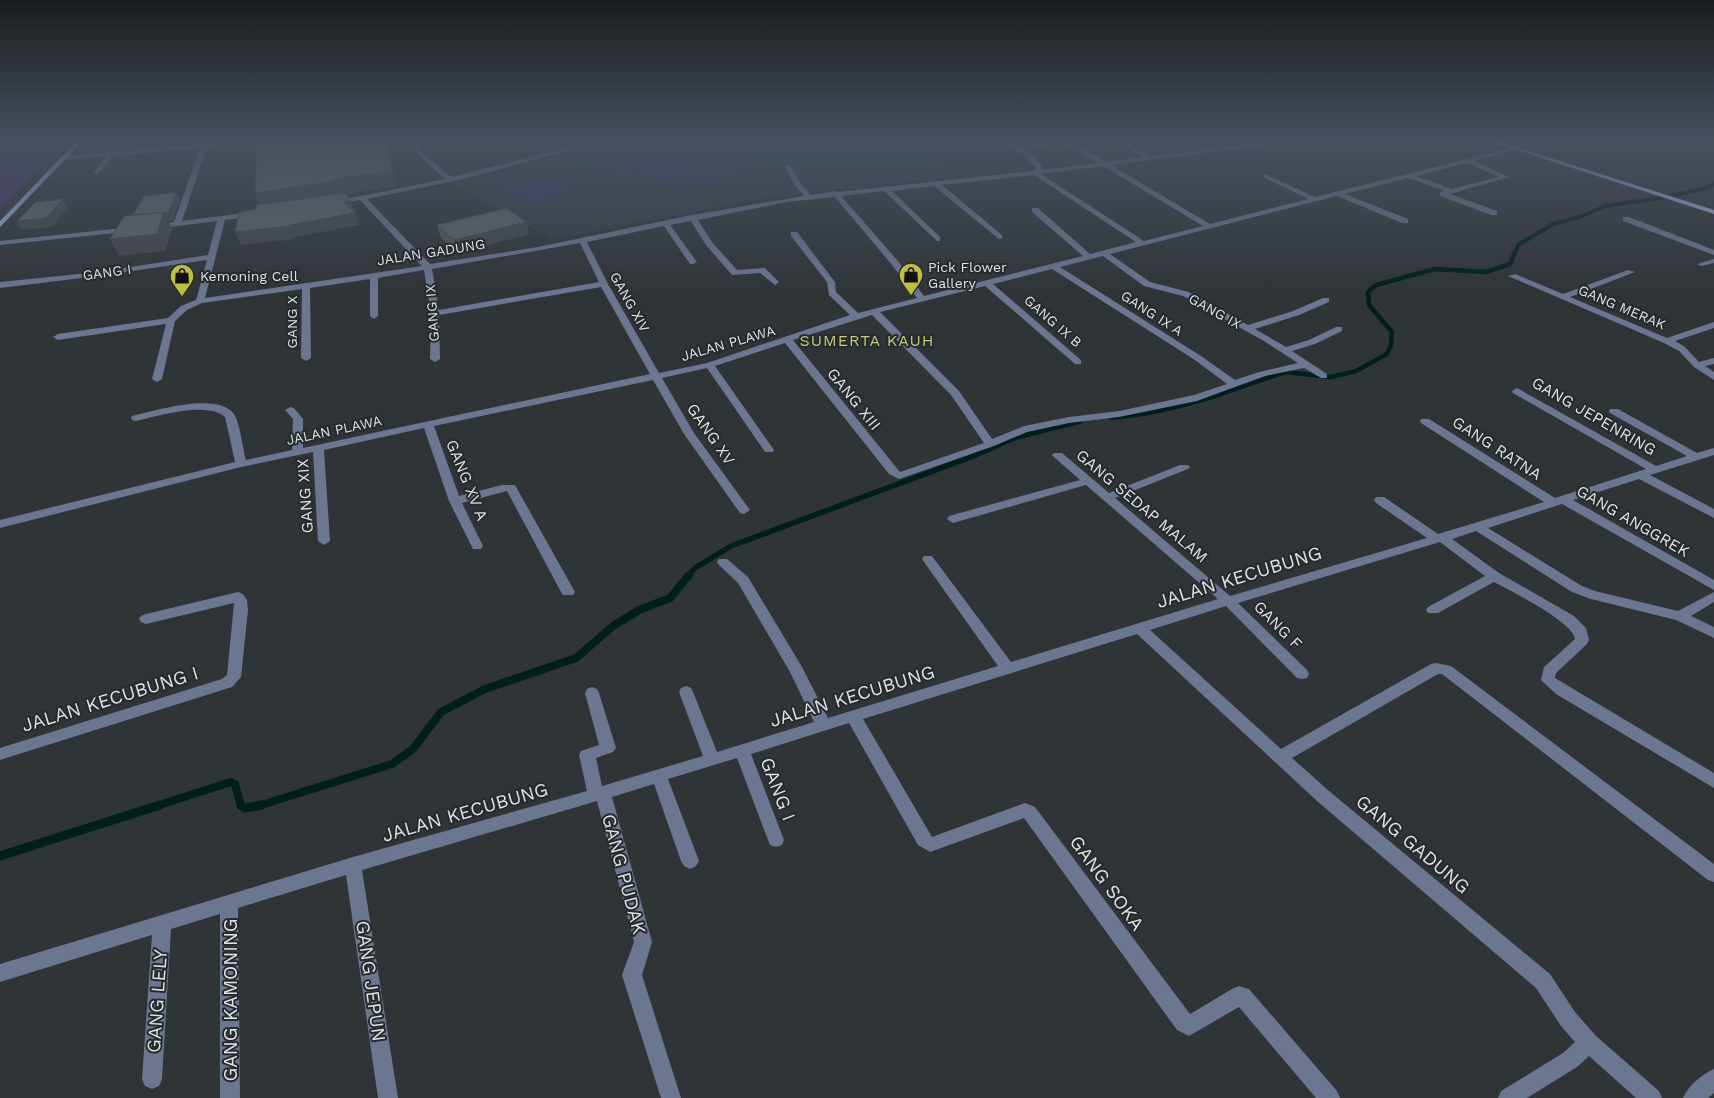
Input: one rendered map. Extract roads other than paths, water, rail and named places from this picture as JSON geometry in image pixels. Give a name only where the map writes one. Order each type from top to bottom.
[{"type":"main road","points":[[0,225],[3,219],[30,192]]},
{"type":"main road","points":[[1648,192],[1714,212]]},
{"type":"street","points":[[177,224],[188,192]]},
{"type":"street","points":[[323,204],[389,192]]},
{"type":"street","points":[[805,192],[809,197]]},
{"type":"street","name":"JALAN GADUNG","points":[[200,301],[428,267],[582,240],[764,203],[850,192]]},
{"type":"street","points":[[889,192],[937,239]]},
{"type":"street","points":[[946,192],[999,237]]},
{"type":"street","points":[[1065,192],[1144,244]]},
{"type":"street","points":[[1152,192],[1210,226]]},
{"type":"street","points":[[1299,192],[1315,200]]},
{"type":"street","name":"JALAN PLAWA","points":[[0,524],[241,464],[709,365],[874,311],[1346,192]]},
{"type":"street","points":[[1452,192],[1443,194],[1494,213]]},
{"type":"street","points":[[835,194],[895,264],[922,299]]},
{"type":"street","points":[[1339,194],[1405,221]]},
{"type":"street","points":[[362,198],[428,267]]},
{"type":"street","points":[[1035,210],[1089,257]]},
{"type":"street","points":[[0,244],[257,213]]},
{"type":"street","points":[[692,217],[709,243],[735,273],[762,270],[775,282]]},
{"type":"street","points":[[157,379],[172,320],[184,308],[200,301],[222,218]]},
{"type":"street","points":[[1626,219],[1714,253]]},
{"type":"street","points":[[665,223],[693,262]]},
{"type":"street","points":[[794,234],[831,282],[832,293],[856,316]]},
{"type":"street","name":"GANG XIV","points":[[582,240],[655,376]]},
{"type":"street","name":"GANG IX","points":[[1104,254],[1147,284],[1158,289],[1182,293],[1286,350],[1324,376]]},
{"type":"street","name":"GANG I","points":[[0,285],[98,274],[213,257]]},
{"type":"street","points":[[1701,264],[1714,261]]},
{"type":"street","name":"GANG IX A","points":[[1053,266],[1198,358],[1234,384]]},
{"type":"street","name":"GANG IX","points":[[428,267],[435,313],[435,359]]},
{"type":"street","points":[[1563,297],[1631,272]]},
{"type":"street","points":[[374,276],[374,316]]},
{"type":"street","name":"GANG MERAK","points":[[1512,276],[1667,341],[1682,349],[1697,365],[1714,377]]},
{"type":"street","name":"GANG IX B","points":[[986,282],[1078,362]]},
{"type":"street","points":[[435,313],[604,284]]},
{"type":"street","name":"GANG X","points":[[306,286],[306,358]]},
{"type":"street","points":[[1248,328],[1296,313],[1326,300]]},
{"type":"street","points":[[874,311],[955,393],[990,444],[1024,429],[1069,420],[1119,414],[1197,398],[1262,374],[1307,364]]},
{"type":"street","points":[[58,337],[172,320]]},
{"type":"street","points":[[1667,341],[1714,325]]},
{"type":"street","points":[[1286,350],[1312,342],[1339,329]]},
{"type":"street","name":"GANG XIII","points":[[786,340],[892,472],[899,476],[990,444]]},
{"type":"street","points":[[1697,365],[1714,361]]},
{"type":"street","points":[[709,365],[769,450]]},
{"type":"street","name":"GANG XV","points":[[655,376],[688,434],[744,510]]},
{"type":"street","name":"GANG JEPENRING","points":[[1517,391],[1714,514]]},
{"type":"street","points":[[136,418],[177,409],[220,408],[227,411],[230,416],[241,464]]},
{"type":"street","points":[[290,410],[298,419],[297,452]]},
{"type":"street","points":[[1614,411],[1695,456]]},
{"type":"street","name":"GANG RATNA","points":[[1425,421],[1557,500]]},
{"type":"street","name":"GANG XV A","points":[[428,425],[455,501],[477,546]]},
{"type":"street","name":"GANG XIX","points":[[318,448],[324,541]]},
{"type":"street","name":"JALAN KECUBUNG","points":[[0,973],[354,865],[742,751],[1228,600],[1478,527],[1714,451]]},
{"type":"street","name":"GANG SEDAP MALAM","points":[[1058,456],[1228,600]]},
{"type":"street","points":[[1108,497],[1184,467]]},
{"type":"street","points":[[953,519],[1088,481]]},
{"type":"street","points":[[455,501],[511,487],[568,592]]},
{"type":"street","points":[[1380,500],[1494,576],[1569,619],[1581,630],[1582,640],[1549,671],[1548,680],[1569,695],[1714,781]]},
{"type":"street","name":"GANG ANGGREK","points":[[1557,500],[1714,586]]},
{"type":"street","points":[[1478,527],[1577,589],[1591,595],[1680,616],[1714,633]]},
{"type":"street","points":[[928,559],[1007,668]]},
{"type":"street","points":[[723,562],[742,580],[798,671],[824,726]]},
{"type":"street","points":[[1433,610],[1494,576]]},
{"type":"street","points":[[1680,616],[1714,596]]},
{"type":"street","name":"JALAN KECUBUNG I","points":[[0,754],[231,681],[234,677],[241,610],[238,597],[146,619]]},
{"type":"street","name":"GANG F","points":[[1228,600],[1302,674]]},
{"type":"street","name":"GANG GADUNG","points":[[1139,628],[1323,796],[1543,981],[1568,1019],[1589,1043],[1652,1098]]},
{"type":"street","points":[[1280,757],[1436,668],[1446,670],[1714,874]]},
{"type":"street","points":[[686,692],[712,760]]},
{"type":"street","points":[[592,693],[608,748],[587,755],[599,794]]},
{"type":"street","name":"GANG SOKA","points":[[853,716],[924,840],[930,845],[1025,810],[1029,812],[1184,1023],[1189,1026],[1239,995],[1242,996],[1330,1098]]},
{"type":"street","name":"GANG I","points":[[742,751],[776,840]]},
{"type":"street","points":[[659,776],[690,861]]},
{"type":"street","name":"GANG PUDAK","points":[[599,794],[643,942],[632,975],[671,1098]]},
{"type":"street","name":"GANG JEPUN","points":[[354,865],[388,1098]]},
{"type":"street","name":"GANG KAMONING","points":[[229,903],[230,1098]]},
{"type":"street","name":"GANG LELY","points":[[152,1079],[162,924]]},
{"type":"street","points":[[1508,1098],[1570,1060],[1589,1043]]},
{"type":"street","points":[[1693,1098],[1714,1079]]},
{"type":"waterway","points":[[1515,253],[1518,245],[1553,224],[1580,217],[1605,206],[1687,192]]},
{"type":"waterway","points":[[1220,394],[1285,372],[1331,377],[1356,371],[1387,354],[1391,345],[1392,332],[1369,305],[1368,292],[1376,285],[1435,269],[1486,272],[1510,264],[1515,252]]},
{"type":"waterway","points":[[1112,417],[1167,409],[1220,394]]},
{"type":"waterway","points":[[688,576],[695,568],[731,546],[971,457],[1014,438],[1080,421]]},
{"type":"waterway","points":[[260,805],[392,764],[413,749],[441,712],[485,689],[576,658],[613,626],[639,610],[670,598],[689,575]]},
{"type":"waterway","points":[[156,806],[231,782],[235,784],[241,806]]},
{"type":"waterway","points":[[0,856],[160,805]]},
{"type":"waterway","points":[[241,805],[245,808],[260,805]]},
{"type":"place","name":"Pick Flower Gallery","points":[[911,296]]},
{"type":"place","name":"Kemoning Cell","points":[[182,297]]},
{"type":"district","name":"SUMERTA KAUH","points":[[867,340]]}]
